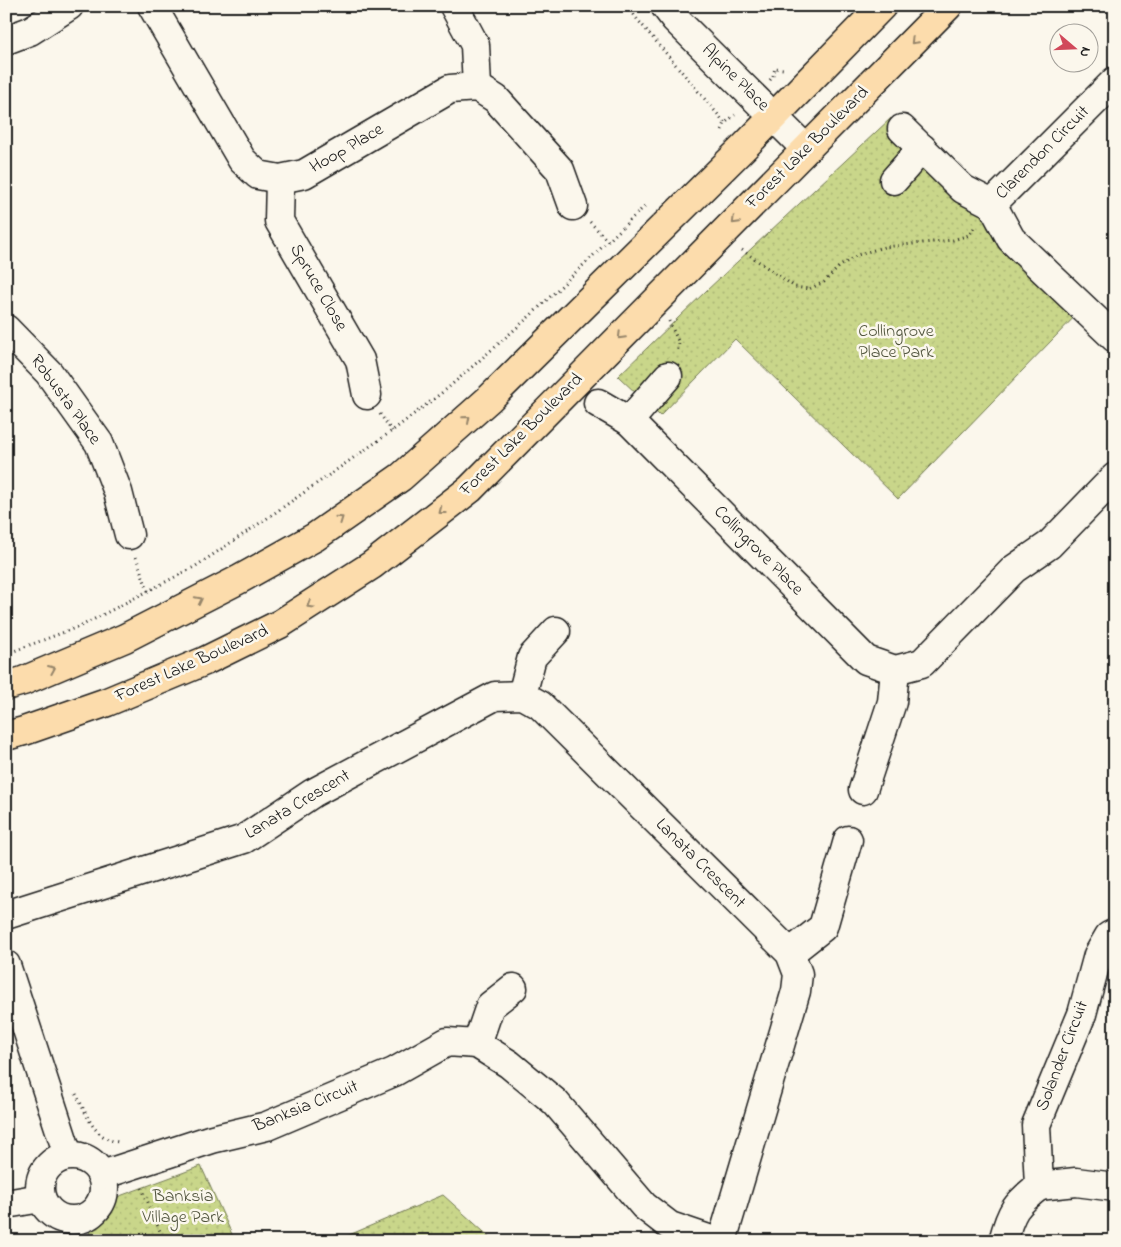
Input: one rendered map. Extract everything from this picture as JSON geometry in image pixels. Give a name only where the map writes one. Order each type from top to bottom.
[{"type":"main road","points":[[6,686],[23,681],[125,638],[240,580],[315,537],[401,477],[489,399],[774,117],[882,6]]},
{"type":"main road","name":"Forest Lake Boulevard","points":[[6,736],[107,702],[205,661],[280,624],[372,565],[470,489],[948,6]]},
{"type":"street","points":[[6,40],[30,31],[69,6]]},
{"type":"street","name":"Hoop Place","points":[[152,6],[242,160],[258,175],[280,179],[304,174],[450,89],[477,87]]},
{"type":"street","points":[[454,6],[475,45],[477,87],[496,99],[560,170],[573,206]]},
{"type":"street","name":"Alpine Place","points":[[665,6],[806,149]]},
{"type":"street","name":"Clarendon Circuit","points":[[992,204],[1115,81]]},
{"type":"street","name":"Clarendon Circuit","points":[[902,129],[963,189],[992,204],[1011,239],[1115,338]]},
{"type":"street","points":[[894,180],[922,148]]},
{"type":"street","name":"Spruce Close","points":[[280,179],[278,222],[360,360],[368,395]]},
{"type":"street","name":"Robusta Place","points":[[6,328],[49,373],[99,443],[118,492],[129,536]]},
{"type":"street","points":[[629,421],[668,376]]},
{"type":"street","name":"Collingrove Place","points":[[598,403],[629,421],[866,660],[895,670]]},
{"type":"street","points":[[863,790],[892,702],[895,670],[922,663],[1014,569],[1049,545],[1115,478]]},
{"type":"street","points":[[522,695],[532,657],[556,631]]},
{"type":"street","name":"Lanata Crescent","points":[[6,914],[244,839],[313,793],[496,696],[522,695],[540,705],[790,953],[798,974],[796,991],[722,1241]]},
{"type":"street","points":[[790,953],[824,928],[848,840]]},
{"type":"street","name":"Solander Circuit","points":[[1039,1186],[1036,1124],[1082,1014],[1098,954],[1109,936],[1115,933]]},
{"type":"street","points":[[6,965],[68,1155]]},
{"type":"street","points":[[477,1044],[490,1006],[513,988]]},
{"type":"street","name":"Banksia Circuit","points":[[102,1176],[212,1139],[267,1126],[394,1072],[447,1042],[477,1044],[509,1064],[555,1102],[644,1206],[670,1226],[714,1241]]},
{"type":"street","points":[[68,1155],[89,1159],[102,1176],[105,1192],[98,1208],[72,1231],[54,1216],[41,1198],[41,1177],[51,1163],[68,1155]]},
{"type":"street","points":[[1003,1241],[1009,1219],[1021,1200],[1039,1186],[1076,1182],[1115,1187]]},
{"type":"street","points":[[6,1204],[41,1198]]},
{"type":"path","points":[[628,6],[725,124]]},
{"type":"path","points":[[719,134],[725,124],[773,76],[775,68],[783,70],[791,64]]},
{"type":"path","points":[[742,250],[795,287],[810,289],[824,282],[839,266],[857,255],[884,247],[953,240],[969,235],[992,204]]},
{"type":"path","points":[[6,654],[83,625],[196,566],[392,431],[448,388],[530,316],[647,205]]},
{"type":"path","points":[[668,319],[679,342],[676,358],[668,376]]},
{"type":"path","points":[[129,536],[148,591]]},
{"type":"path","points":[[75,1091],[99,1134],[105,1140],[123,1143],[164,1241]]},
{"type":"green space","name":"Collingrove Place Park","points":[[891,118],[1083,308],[898,499],[735,339],[660,416],[618,376]]},
{"type":"green space","name":"Banksia Village Park","points":[[201,1166],[235,1241],[88,1241],[90,1231],[117,1197]]},
{"type":"green space","points":[[443,1195],[494,1241],[335,1241]]}]
